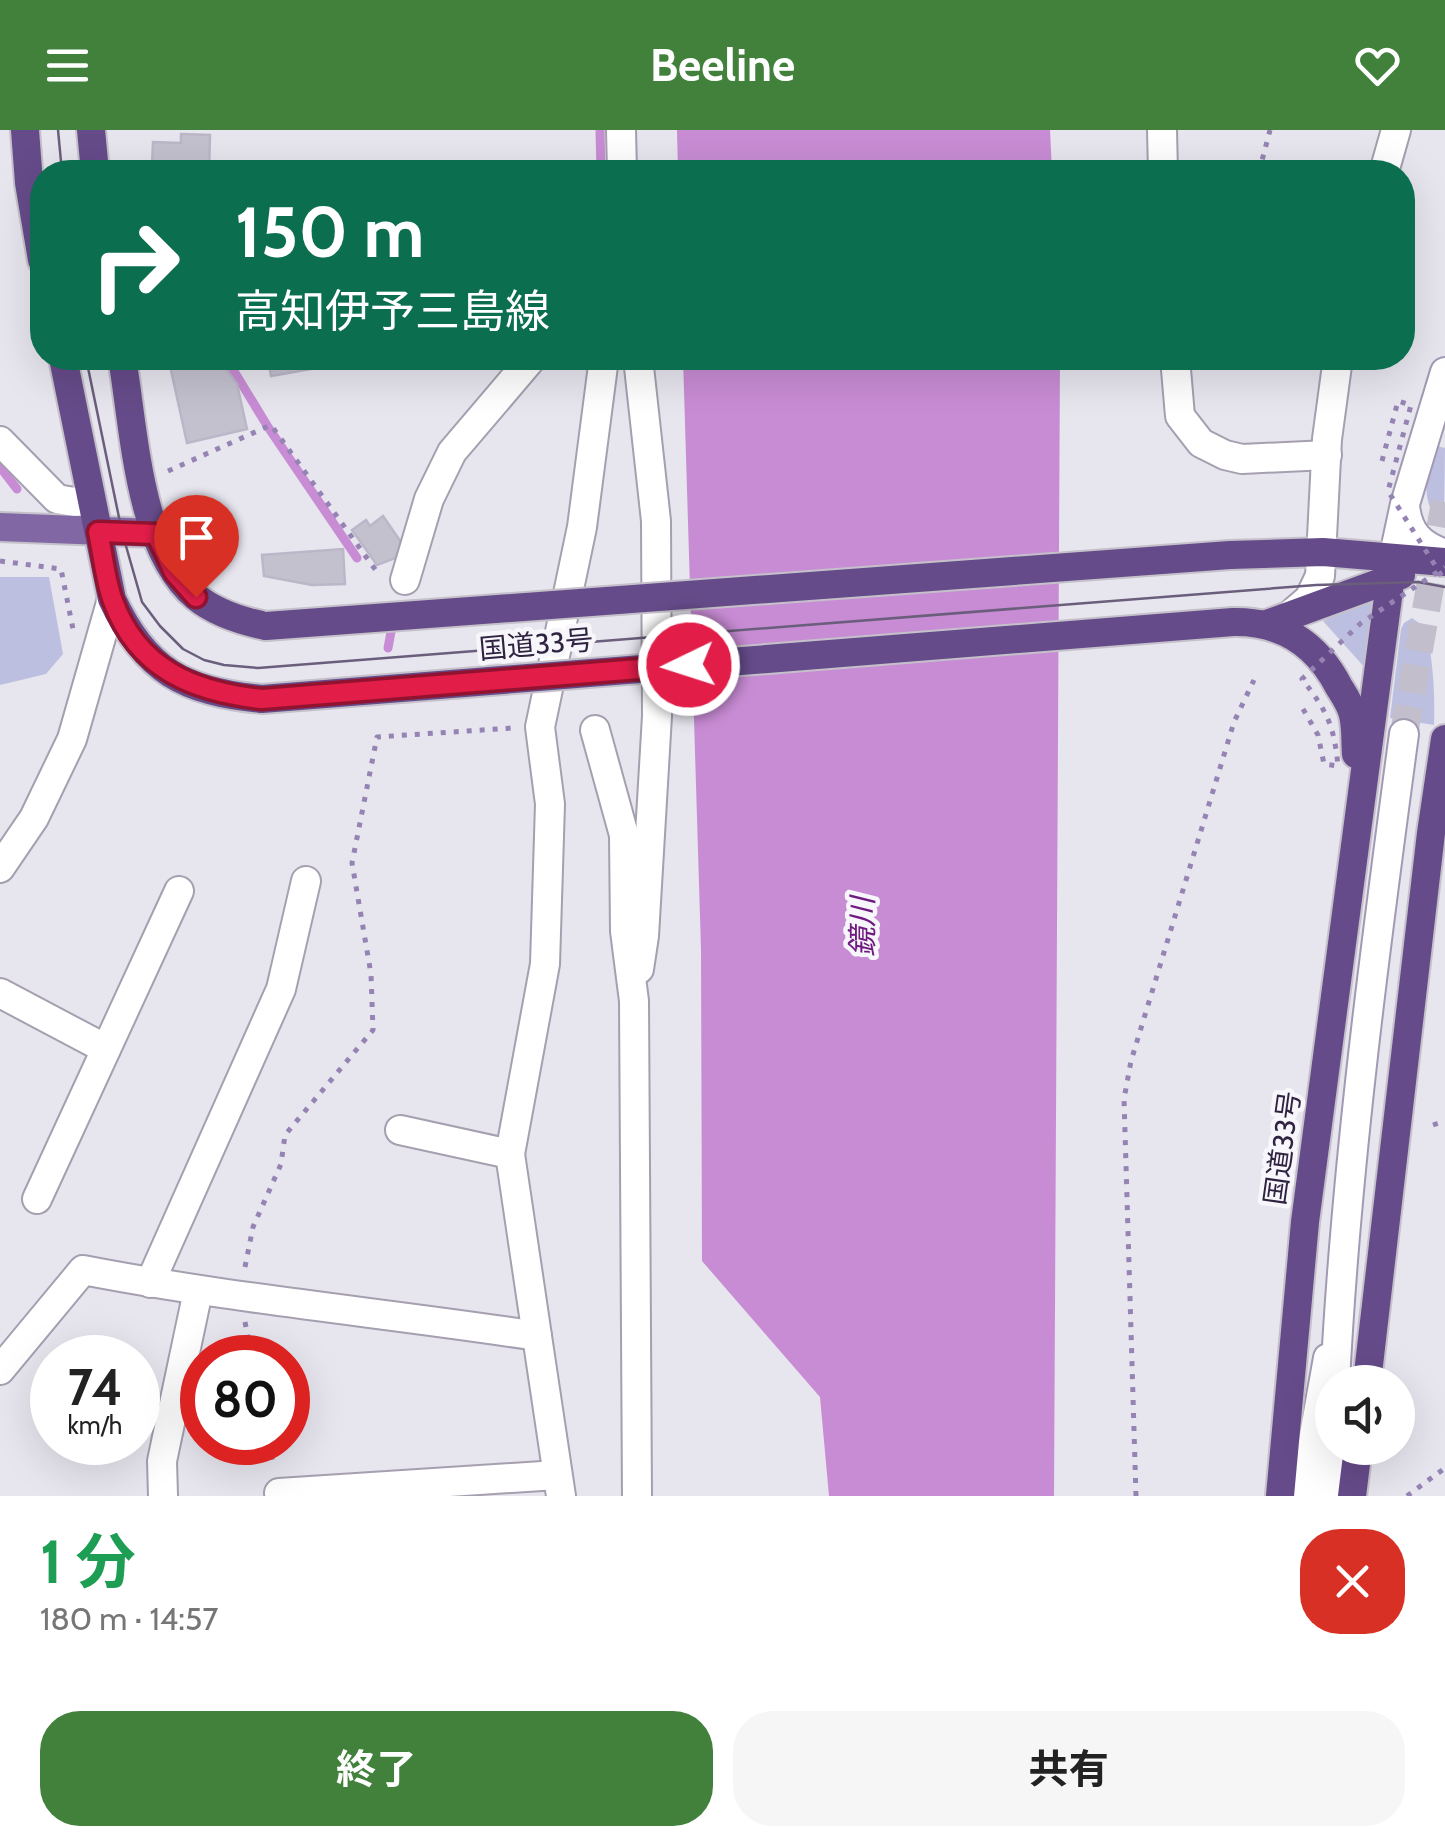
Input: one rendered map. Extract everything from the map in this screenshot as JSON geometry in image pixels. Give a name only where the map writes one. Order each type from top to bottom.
[{"type":"highway","points":[[25,130],[30,184]]},
{"type":"highway","points":[[90,130],[93,160]]},
{"type":"highway","name":"国道33号","points":[[64,370],[112,599],[127,632],[154,662],[205,690],[262,699],[1277,620],[1328,666],[1353,713],[1360,810]]},
{"type":"highway","name":"国道33号","points":[[123,370],[130,432],[156,534],[174,572],[196,597],[235,620],[266,626],[1230,555],[1323,552],[1391,569],[1444,565]]},
{"type":"highway","points":[[1277,620],[1391,569]]},
{"type":"highway","name":"国道33号","points":[[1280,1496],[1305,1222],[1391,569]]},
{"type":"highway","points":[[1369,1365],[1445,738]]},
{"type":"highway","points":[[1352,1496],[1356,1465]]},
{"type":"main road","points":[[0,527],[156,534]]},
{"type":"street","points":[[621,130],[622,160]]},
{"type":"street","points":[[1162,130],[1163,160]]},
{"type":"street","points":[[1387,160],[1396,130]]},
{"type":"street","points":[[404,580],[429,499],[452,452],[522,370]]},
{"type":"street","points":[[279,1493],[559,1486],[510,1154],[545,964],[550,804],[540,727],[582,527],[602,370]]},
{"type":"street","points":[[634,1000],[644,936],[657,716],[656,521],[639,370]]},
{"type":"street","points":[[1177,370],[1180,416],[1200,443],[1242,459],[1326,455]]},
{"type":"street","points":[[1277,620],[1309,599],[1320,576],[1326,455],[1337,370]]},
{"type":"street","points":[[1391,569],[1404,504],[1445,372]]},
{"type":"street","points":[[0,441],[57,498],[90,500]]},
{"type":"street","points":[[1404,504],[1413,535],[1444,565]]},
{"type":"street","points":[[0,868],[34,818],[72,739],[112,599]]},
{"type":"street","points":[[596,730],[624,834],[625,931],[634,1000],[637,1496]]},
{"type":"street","points":[[1336,1365],[1340,1292],[1381,903],[1404,734]]},
{"type":"street","points":[[150,1283],[281,989],[306,881]]},
{"type":"street","points":[[37,1199],[179,891]]},
{"type":"street","points":[[0,994],[106,1049]]},
{"type":"street","points":[[400,1130],[510,1154]]},
{"type":"street","points":[[0,1370],[83,1270],[198,1291],[537,1336]]},
{"type":"street","points":[[163,1496],[162,1460],[198,1291]]},
{"type":"street","points":[[1302,1496],[1340,1292]]},
{"type":"street","points":[[1329,1496],[1330,1465]]},
{"type":"path","points":[[1262,160],[1270,130]]},
{"type":"path","points":[[1382,461],[1398,402],[1412,404],[1388,491],[1444,565],[1445,581]]},
{"type":"path","points":[[143,483],[271,425],[381,578],[404,580]]},
{"type":"path","points":[[0,561],[61,569],[77,646],[75,662],[93,668]]},
{"type":"path","points":[[1303,708],[1318,734],[1324,764],[1338,766],[1334,730],[1302,679],[1361,624],[1444,565]]},
{"type":"path","points":[[1136,1496],[1124,1100],[1131,1061],[1234,722],[1254,680]]},
{"type":"path","points":[[248,1335],[240,1295],[253,1227],[281,1164],[285,1135],[373,1030],[371,974],[352,863],[377,736],[540,727]]},
{"type":"path","points":[[1433,1125],[1445,1121]]},
{"type":"path","points":[[1407,1496],[1445,1468]]},
{"type":"shaded area","points":[[1433,445],[1445,448],[1444,519],[1435,514],[1427,497]]},
{"type":"shaded area","points":[[0,577],[49,577],[63,654],[46,674],[0,685]]},
{"type":"shaded area","points":[[1376,598],[1366,669],[1323,621],[1362,599]]},
{"type":"shaded area","points":[[1412,618],[1426,628],[1433,676],[1434,725],[1390,718],[1401,629]]},
{"type":"water","points":[[677,130],[1050,130],[1051,160],[678,160]]},
{"type":"water","name":"鏡川","points":[[683,370],[1060,370],[1054,1496],[829,1496],[820,1397],[702,1261],[701,949]]},
{"type":"building","points":[[181,134],[210,135],[209,160],[152,160],[153,142],[181,143]]},
{"type":"building","points":[[171,370],[227,370],[237,384],[247,429],[187,443]]},
{"type":"building","points":[[270,370],[305,370],[271,376]]},
{"type":"building","points":[[383,516],[403,545],[398,557],[377,565],[352,530],[366,520],[370,526]]},
{"type":"building","points":[[343,549],[345,584],[312,585],[264,576],[262,555]]},
{"type":"waterway","points":[[600,130],[601,160]]},
{"type":"waterway","points":[[233,370],[357,558]]},
{"type":"waterway","points":[[0,467],[17,489]]},
{"type":"waterway","points":[[388,648],[393,621]]},
{"type":"tunnel","points":[[1404,734],[1445,502]]},
{"type":"tram line","points":[[58,130],[61,160]]},
{"type":"tram line","points":[[88,370],[122,532],[142,602],[183,649],[224,665],[258,668],[1316,585],[1418,582],[1445,587]]},
{"type":"route","points":[[196,597],[174,572],[156,534],[98,532],[112,599],[127,632],[154,662],[189,684],[221,695],[262,699],[689,665]]}]
